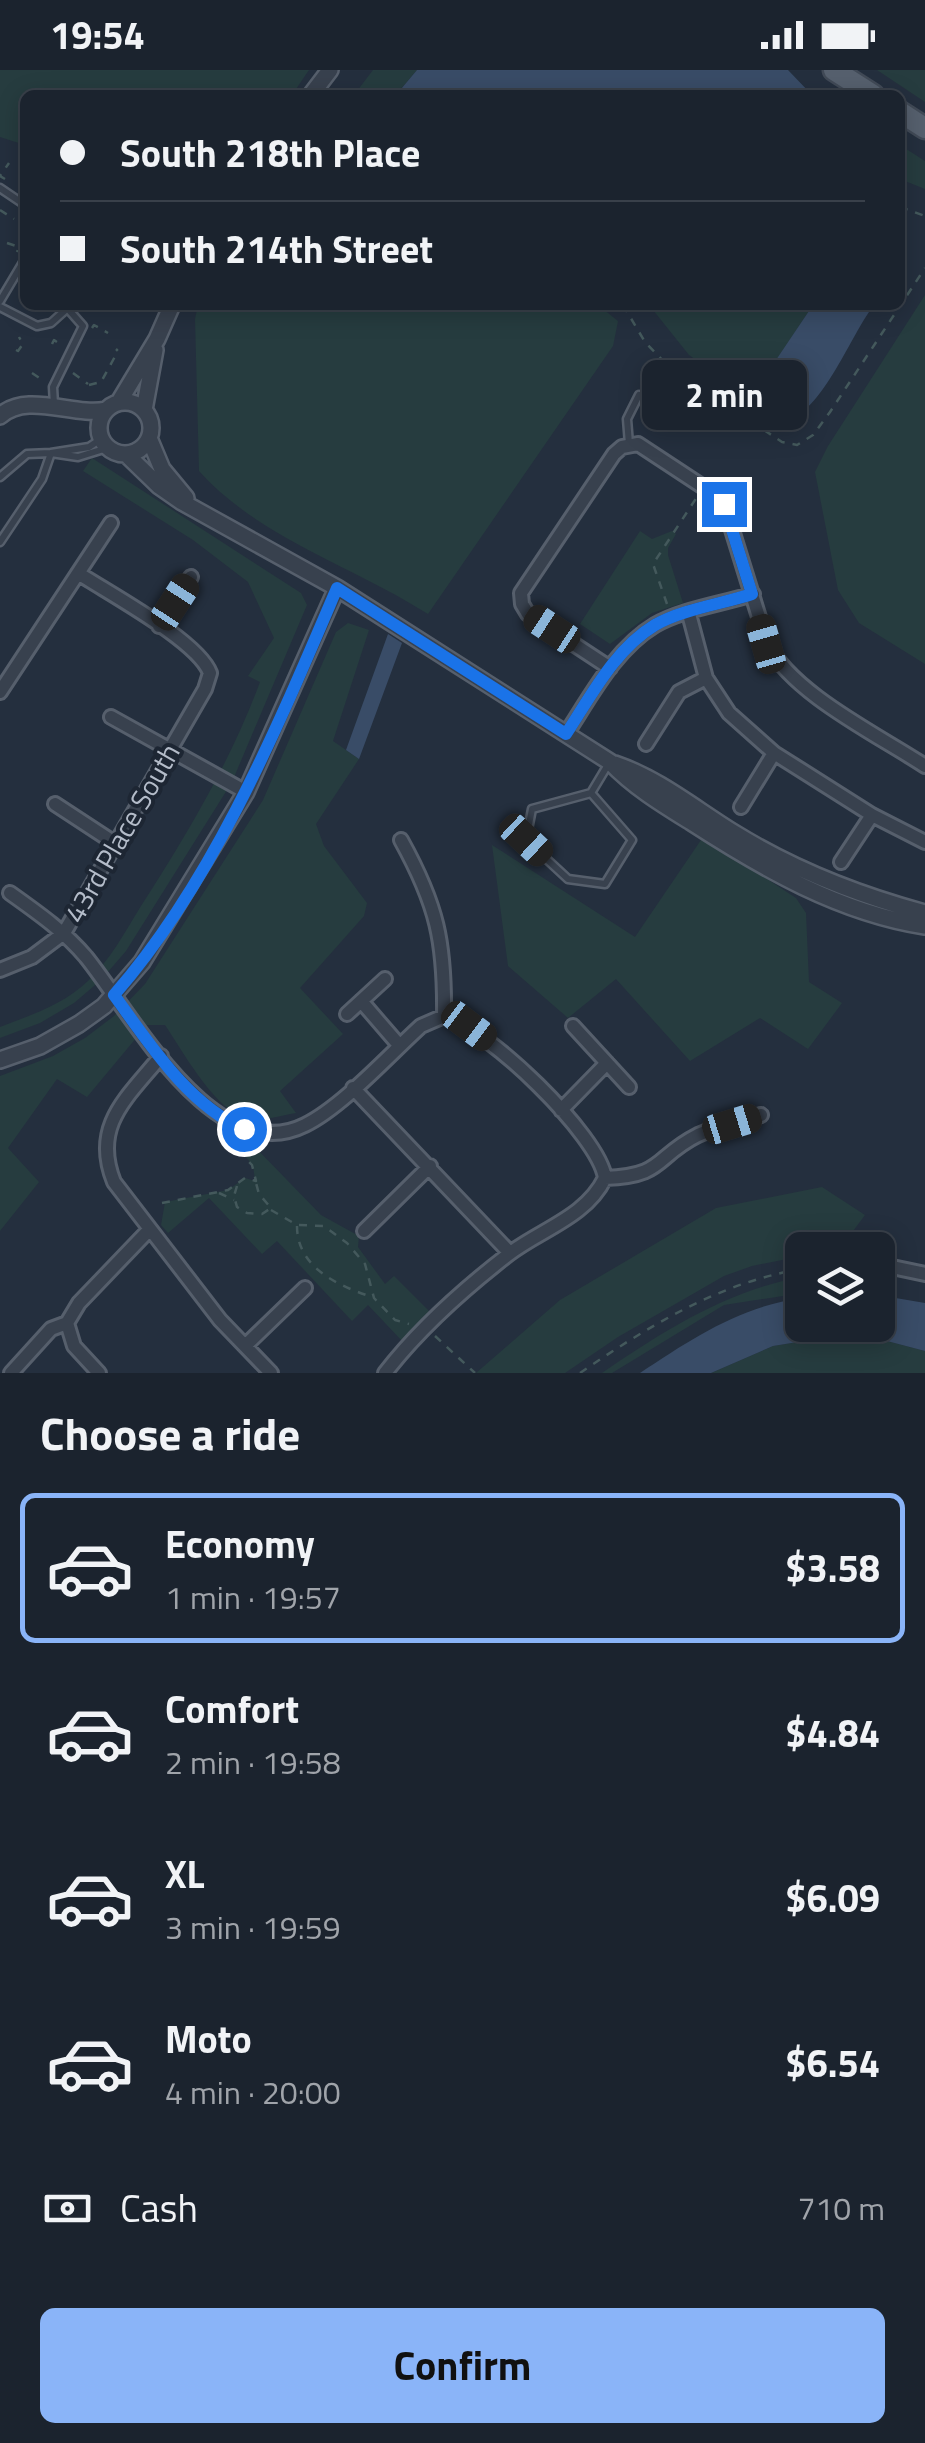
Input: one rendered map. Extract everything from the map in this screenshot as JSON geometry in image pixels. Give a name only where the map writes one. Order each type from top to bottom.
[{"type":"main road","points":[[834,70],[865,90]]},
{"type":"street","points":[[315,90],[330,70]]},
{"type":"street","points":[[102,440],[100,420],[157,338],[170,310]]},
{"type":"street","points":[[144,410],[157,338]]},
{"type":"street","points":[[200,510],[162,470],[150,438],[150,420],[133,403],[89,412],[54,406],[7,409],[1,415],[9,418],[54,414],[85,424],[102,440],[128,454],[169,494],[337,588],[610,762],[641,773],[842,904],[925,926]]},
{"type":"street","points":[[128,454],[141,449],[150,438]]},
{"type":"street","points":[[610,668],[528,614],[522,604],[523,586],[614,454],[629,444],[638,444],[724,504],[766,644],[776,662],[788,675],[925,766]]},
{"type":"street","points":[[0,692],[111,522]]},
{"type":"street","points":[[78,573],[160,626],[191,577]]},
{"type":"street","points":[[0,1060],[60,1036],[104,1006],[142,962],[246,792],[337,588]]},
{"type":"street","points":[[566,734],[610,668],[642,634],[672,619],[752,594]]},
{"type":"street","points":[[689,614],[706,678],[729,712],[774,752],[872,815],[925,842]]},
{"type":"street","name":"43rd Place South","points":[[0,970],[32,957],[64,933],[204,688],[210,673],[208,667],[194,650],[160,626]]},
{"type":"street","points":[[646,744],[680,692],[706,678]]},
{"type":"street","points":[[111,717],[246,792]]},
{"type":"street","points":[[741,807],[774,752]]},
{"type":"street","points":[[55,804],[116,844]]},
{"type":"street","points":[[841,862],[872,815]]},
{"type":"street","points":[[402,840],[436,912],[444,964],[444,1016]]},
{"type":"street","points":[[800,877],[925,914]]},
{"type":"street","points":[[10,894],[64,933],[161,1056],[211,1110],[233,1124],[262,1134],[306,1125],[421,1026],[444,1016],[461,1022],[489,1041],[593,1147],[605,1178],[584,1208],[510,1253],[425,1330],[385,1373]]},
{"type":"street","points":[[346,1014],[385,979]]},
{"type":"street","points":[[361,1001],[399,1045]]},
{"type":"street","points":[[573,1026],[629,1087]]},
{"type":"street","points":[[161,1056],[113,1117],[106,1163],[114,1182],[220,1320],[271,1373]]},
{"type":"street","points":[[560,1110],[607,1062]]},
{"type":"street","points":[[353,1088],[510,1253]]},
{"type":"street","points":[[605,1178],[650,1172],[695,1137],[761,1115]]},
{"type":"street","points":[[364,1231],[430,1166]]},
{"type":"street","points":[[11,1373],[51,1330],[67,1323],[79,1303],[150,1229]]},
{"type":"street","points":[[895,1268],[925,1274]]},
{"type":"street","points":[[245,1346],[305,1288]]},
{"type":"street","points":[[67,1323],[74,1346],[99,1373]]},
{"type":"lane","points":[[20,268],[0,304],[36,326],[51,323],[66,310]]},
{"type":"lane","points":[[54,406],[53,387],[83,326],[72,310]]},
{"type":"lane","points":[[629,444],[626,419],[639,395]]},
{"type":"lane","points":[[0,477],[27,454],[89,447],[102,440]]},
{"type":"lane","points":[[0,542],[42,479],[51,453]]},
{"type":"lane","points":[[591,792],[632,840],[605,884],[568,880],[526,840],[532,809],[591,792],[610,762]]},
{"type":"path","points":[[4,179],[0,176],[9,163]]},
{"type":"path","points":[[0,210],[14,219]]},
{"type":"path","points":[[6,242],[19,247],[17,252]]},
{"type":"path","points":[[905,298],[925,268]]},
{"type":"path","points":[[626,310],[645,342],[668,366],[782,442],[796,445],[821,424],[897,310]]},
{"type":"path","points":[[91,330],[94,324],[108,333]]},
{"type":"path","points":[[16,350],[23,344],[19,338]]},
{"type":"path","points":[[52,344],[54,340],[61,344]]},
{"type":"path","points":[[82,377],[80,380],[89,385],[101,382],[118,352],[116,349]]},
{"type":"path","points":[[72,366],[70,371],[86,380],[91,377],[89,385]]},
{"type":"path","points":[[32,373],[46,381]]},
{"type":"path","points":[[672,619],[653,564],[698,496]]},
{"type":"path","points":[[234,1146],[252,1165],[259,1194],[271,1210],[297,1225],[324,1226],[347,1243],[365,1264],[374,1298]]},
{"type":"path","points":[[162,1203],[217,1192],[238,1185],[245,1178],[256,1181]]},
{"type":"path","points":[[238,1185],[234,1200],[237,1207],[246,1213],[271,1210]]},
{"type":"path","points":[[217,1192],[234,1200]]},
{"type":"path","points":[[297,1225],[306,1256],[321,1273],[374,1298],[395,1320],[425,1330],[475,1373]]},
{"type":"path","points":[[580,1373],[656,1324],[715,1293],[759,1276],[785,1271]]},
{"type":"green space","points":[[0,70],[309,70],[295,90],[20,90],[20,143],[0,137]]},
{"type":"green space","points":[[373,70],[417,70],[400,90],[358,90]]},
{"type":"green space","points":[[877,70],[925,70],[925,102]]},
{"type":"green space","points":[[905,148],[925,161],[925,189],[905,181]]},
{"type":"green space","points":[[925,295],[925,664],[859,623],[838,590],[815,472]]},
{"type":"green space","points":[[197,310],[604,310],[618,321],[613,346],[428,614],[278,533],[223,494],[199,471]]},
{"type":"green space","points":[[653,310],[810,310],[754,394],[755,401],[689,355]]},
{"type":"green space","points":[[92,458],[301,593],[307,605],[232,782],[126,951],[74,1003],[40,1023],[0,1038],[0,1027],[68,997],[96,973],[117,945],[221,769],[260,682],[248,676],[274,638],[248,582],[193,540],[83,471]]},
{"type":"green space","points":[[640,531],[652,539],[672,531],[676,534],[668,555],[683,603],[652,613],[610,644],[580,624]]},
{"type":"green space","points":[[348,623],[369,630],[333,741],[359,759],[316,824],[324,846],[367,903],[364,916],[300,988],[343,1034],[280,1091],[296,1113],[254,1119],[241,1116],[219,1101],[165,1025],[147,1025],[87,1097],[57,1079],[8,1148],[39,1182],[0,1231],[0,1076],[53,1056],[85,1038],[114,1016],[145,984],[263,800],[336,632]]},
{"type":"green space","points":[[703,837],[796,898],[806,913],[809,982],[842,1003],[808,1049],[760,1018],[690,1061],[616,979],[568,1018],[508,966],[492,845],[635,937]]},
{"type":"green space","points":[[252,1144],[321,1215],[359,1236],[358,1247],[385,1284],[394,1276],[431,1313],[403,1342],[368,1305],[352,1321],[277,1241],[262,1254],[209,1198],[168,1233],[161,1225],[165,1202],[228,1190],[245,1178],[255,1181],[253,1165],[238,1149]]},
{"type":"green space","points":[[822,1187],[865,1215],[852,1232],[785,1232],[785,1259],[724,1276],[618,1337],[565,1373],[476,1373],[560,1300],[716,1208]]},
{"type":"green space","points":[[785,1281],[785,1296],[724,1305],[612,1373],[602,1373],[722,1302]]},
{"type":"green space","points":[[798,1342],[891,1342],[925,1351],[925,1373],[711,1373],[773,1346]]},
{"type":"water","points":[[417,70],[788,70],[807,90],[400,90]]},
{"type":"water","points":[[810,310],[871,310],[825,386],[801,413],[788,420],[755,401],[753,394]]},
{"type":"water","points":[[388,634],[402,643],[359,759],[346,750]]},
{"type":"water","points":[[895,1298],[925,1303],[925,1351],[891,1342],[895,1342]]},
{"type":"water","points":[[785,1301],[785,1342],[798,1342],[773,1346],[711,1373],[640,1373],[717,1326]]},
{"type":"route","points":[[244,1129],[211,1110],[178,1078],[114,995],[142,962],[246,792],[337,588],[566,734],[610,668],[642,634],[659,623],[752,594],[724,504]]}]
